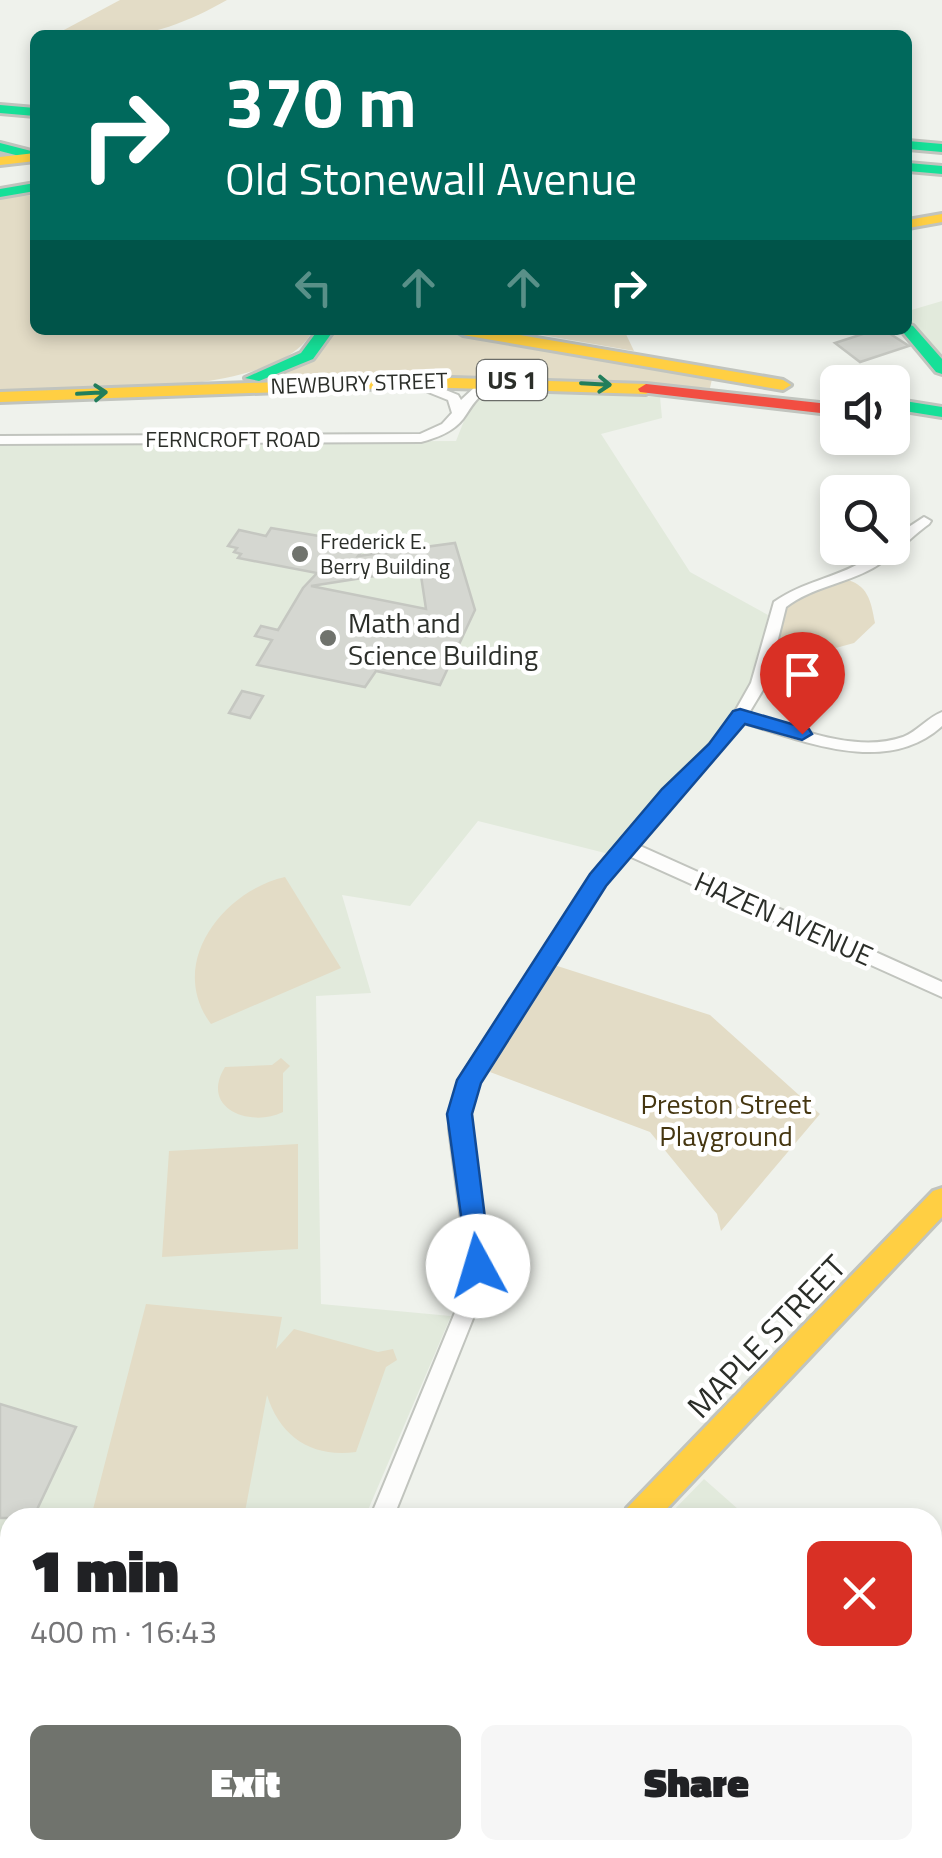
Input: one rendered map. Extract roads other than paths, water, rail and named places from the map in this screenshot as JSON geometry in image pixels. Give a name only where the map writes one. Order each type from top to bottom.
[{"type":"main road","points":[[0,108],[30,111]]},
{"type":"main road","points":[[912,145],[942,148]]},
{"type":"main road","points":[[0,147],[30,155]]},
{"type":"main road","points":[[0,161],[30,157]]},
{"type":"main road","points":[[912,167],[942,170]]},
{"type":"main road","points":[[0,184],[30,180]]},
{"type":"main road","points":[[0,193],[30,188]]},
{"type":"main road","points":[[912,223],[942,218]]},
{"type":"main road","points":[[912,334],[942,368]]},
{"type":"main road","points":[[184,389],[236,383],[282,369],[314,350],[323,335]]},
{"type":"main road","name":"NEWBURY STREET","points":[[491,335],[820,391]]},
{"type":"main road","name":"NEWBURY STREET","points":[[0,397],[400,380],[517,380],[693,391],[820,408]]},
{"type":"main road","points":[[910,408],[940,415]]},
{"type":"main road","points":[[910,418],[940,415]]},
{"type":"main road","name":"MAPLE STREET","points":[[647,1508],[942,1199]]},
{"type":"street","points":[[400,380],[450,394],[458,404],[458,416]]},
{"type":"street","name":"FERNCROFT ROAD","points":[[0,440],[408,438],[441,432],[458,416],[476,389],[517,380]]},
{"type":"street","points":[[910,532],[924,521]]},
{"type":"street","points":[[386,1508],[476,1286],[478,1249],[461,1140],[461,1098],[535,972],[626,846],[669,794],[716,749],[740,716],[759,683],[779,604],[866,565]]},
{"type":"street","points":[[740,716],[833,742],[881,747],[912,740],[942,717]]},
{"type":"street","name":"HAZEN AVENUE","points":[[626,846],[942,990]]},
{"type":"place","name":"Frederick E. Berry Building","points":[[300,554]]},
{"type":"place","name":"Math and Science Building","points":[[328,638]]},
{"type":"park label","name":"Preston Street Playground","points":[[726,1119]]}]
